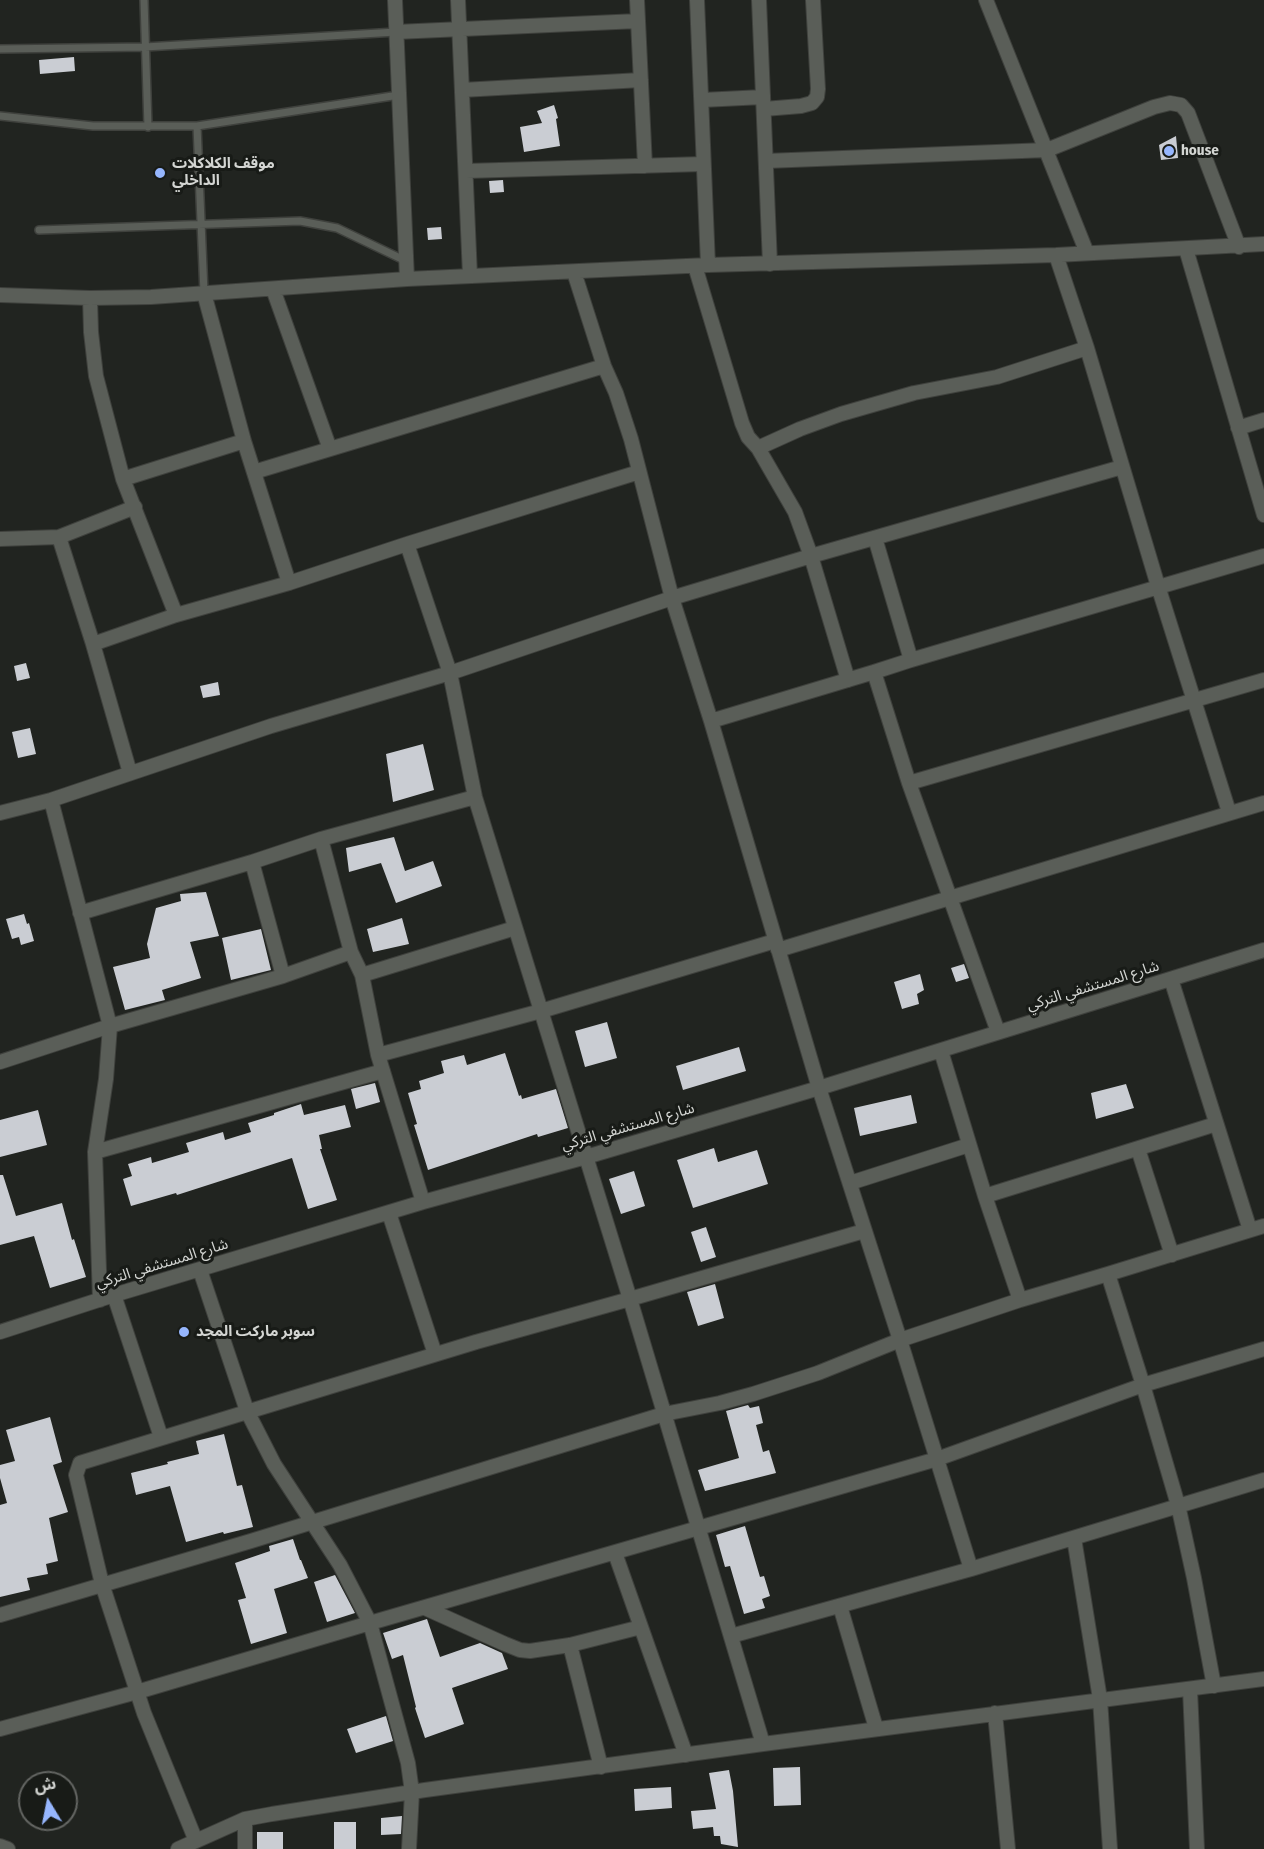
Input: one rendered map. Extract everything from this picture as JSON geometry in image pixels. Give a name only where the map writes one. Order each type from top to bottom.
[{"type":"street","points":[[395,0],[407,279]]},
{"type":"street","points":[[458,0],[470,276]]},
{"type":"street","points":[[637,0],[645,165]]},
{"type":"street","points":[[697,0],[702,99],[702,265],[742,423],[748,437],[758,447],[795,512],[811,556],[848,680]]},
{"type":"street","points":[[759,0],[770,264]]},
{"type":"street","points":[[702,99],[801,106],[812,104],[817,97],[818,89],[813,0]]},
{"type":"street","points":[[986,0],[1088,254]]},
{"type":"street","points":[[396,32],[638,21]]},
{"type":"street","points":[[462,90],[641,80]]},
{"type":"street","points":[[766,161],[1047,150],[1154,107],[1170,104],[1181,105],[1188,113],[1239,247]]},
{"type":"street","points":[[465,171],[703,164]]},
{"type":"street","points":[[0,295],[90,298],[151,297],[470,276],[702,265],[1088,254],[1264,244]]},
{"type":"street","points":[[1186,249],[1264,515]]},
{"type":"street","points":[[1056,255],[1087,348],[1229,812]]},
{"type":"street","points":[[573,272],[604,366],[616,393],[672,598],[711,721],[776,946],[971,1569]]},
{"type":"street","points":[[273,289],[330,449]]},
{"type":"street","points":[[204,293],[244,441],[289,583]]},
{"type":"street","points":[[90,298],[96,376],[123,479],[176,615]]},
{"type":"street","points":[[758,447],[841,414],[914,393],[997,377],[1087,348]]},
{"type":"street","points":[[254,472],[604,366]]},
{"type":"street","points":[[1238,428],[1264,420]]},
{"type":"street","points":[[123,479],[244,441]]},
{"type":"street","points":[[0,813],[51,800],[271,726],[450,673],[672,598],[1122,467]]},
{"type":"street","points":[[93,644],[176,615],[289,583],[639,472]]},
{"type":"street","points":[[0,539],[59,537],[135,507]]},
{"type":"street","points":[[59,537],[130,773]]},
{"type":"street","points":[[875,538],[911,660]]},
{"type":"street","points":[[407,544],[450,673],[475,797],[764,1744]]},
{"type":"street","points":[[711,721],[1264,556]]},
{"type":"street","points":[[874,672],[909,783],[998,1032]]},
{"type":"street","points":[[909,783],[1264,680]]},
{"type":"street","points":[[80,913],[321,839],[475,797]]},
{"type":"street","points":[[51,800],[110,1026],[106,1079],[96,1152],[100,1300]]},
{"type":"street","points":[[378,1055],[949,898],[1264,803]]},
{"type":"street","points":[[321,839],[351,952],[362,975],[378,1055],[423,1202]]},
{"type":"street","points":[[252,862],[283,976]]},
{"type":"street","points":[[362,975],[515,928]]},
{"type":"street","name":"شارع المستشفي التركي","points":[[0,1332],[114,1295],[423,1202],[586,1157],[819,1088],[1264,950]]},
{"type":"street","points":[[0,1062],[110,1026],[283,976],[351,952]]},
{"type":"street","points":[[1171,979],[1250,1230]]},
{"type":"street","points":[[941,1051],[1020,1300]]},
{"type":"street","points":[[96,1152],[383,1071]]},
{"type":"street","points":[[986,1196],[1216,1124]]},
{"type":"street","points":[[850,1183],[969,1145]]},
{"type":"street","points":[[1138,1149],[1172,1254]]},
{"type":"street","points":[[389,1213],[435,1354]]},
{"type":"street","points":[[0,1615],[664,1414],[753,1394],[818,1373],[900,1340],[1020,1300],[1264,1226]]},
{"type":"street","points":[[196,1841],[137,1692],[102,1584],[76,1475],[80,1463],[435,1354],[864,1230]]},
{"type":"street","points":[[200,1270],[247,1411],[274,1464],[340,1564],[370,1623],[403,1740],[412,1792],[409,1849]]},
{"type":"street","points":[[1108,1274],[1178,1505],[1214,1686]]},
{"type":"street","points":[[114,1295],[161,1437]]},
{"type":"street","points":[[0,1729],[137,1692],[938,1459],[1143,1385],[1264,1349]]},
{"type":"street","points":[[731,1636],[971,1569],[1264,1480]]},
{"type":"street","points":[[1074,1538],[1100,1699],[1110,1849]]},
{"type":"street","points":[[615,1553],[686,1755]]},
{"type":"street","points":[[840,1606],[876,1728]]},
{"type":"street","points":[[425,1608],[520,1650],[530,1651],[570,1645],[641,1627]]},
{"type":"street","points":[[570,1645],[601,1767]]},
{"type":"street","points":[[178,1849],[244,1819],[412,1792],[876,1728],[1264,1679]]},
{"type":"street","points":[[1190,1689],[1197,1849]]},
{"type":"street","points":[[995,1713],[1008,1849]]},
{"type":"street","points":[[244,1819],[245,1849]]},
{"type":"street","points":[[0,1846],[8,1849]]},
{"type":"lane","points":[[144,0],[148,127]]},
{"type":"lane","points":[[0,49],[145,47],[396,32]]},
{"type":"lane","points":[[0,116],[93,126],[197,126],[399,95]]},
{"type":"lane","points":[[197,126],[204,293]]},
{"type":"lane","points":[[39,230],[300,221],[337,228],[406,261]]},
{"type":"building","points":[[74,57],[75,71],[40,74],[39,60]]},
{"type":"building","points":[[554,105],[558,118],[556,119],[560,146],[524,152],[520,127],[542,123],[537,111]]},
{"type":"building","name":"house","points":[[1176,136],[1178,158],[1161,160],[1159,145]]},
{"type":"building","points":[[503,180],[504,192],[490,193],[489,181]]},
{"type":"building","points":[[441,227],[442,239],[428,240],[427,228]]},
{"type":"building","points":[[26,663],[30,678],[17,681],[14,666]]},
{"type":"building","points":[[218,682],[220,695],[203,698],[200,686]]},
{"type":"building","points":[[30,728],[36,754],[18,758],[12,732]]},
{"type":"building","points":[[423,744],[434,790],[393,802],[386,754]]},
{"type":"building","points":[[394,837],[405,871],[433,861],[442,886],[396,903],[381,863],[349,872],[346,848]]},
{"type":"building","points":[[206,892],[219,936],[190,942],[201,978],[162,990],[165,1000],[125,1010],[113,967],[150,958],[147,944],[156,908],[181,901],[180,894]]},
{"type":"building","points":[[24,914],[34,941],[21,945],[19,937],[12,939],[6,919]]},
{"type":"building","points":[[402,918],[409,944],[373,952],[367,929]]},
{"type":"building","points":[[261,929],[271,970],[231,980],[222,938]]},
{"type":"building","points":[[964,964],[969,978],[956,982],[951,968]]},
{"type":"building","points":[[920,974],[924,990],[917,994],[919,1004],[902,1009],[894,982]]},
{"type":"building","points":[[607,1022],[617,1058],[585,1067],[575,1031]]},
{"type":"building","points":[[739,1047],[746,1071],[683,1090],[676,1066]]},
{"type":"building","points":[[505,1053],[519,1096],[521,1095],[522,1099],[556,1089],[568,1128],[538,1137],[537,1134],[428,1170],[414,1125],[417,1124],[408,1093],[421,1089],[419,1081],[444,1073],[441,1061],[464,1055],[467,1065]]},
{"type":"building","points":[[375,1083],[380,1102],[356,1109],[351,1089]]},
{"type":"building","points":[[1126,1084],[1134,1108],[1096,1119],[1091,1093]]},
{"type":"building","points":[[911,1095],[917,1123],[860,1136],[854,1108]]},
{"type":"building","points":[[301,1104],[304,1115],[345,1105],[351,1127],[319,1135],[322,1149],[320,1149],[337,1200],[308,1209],[292,1158],[177,1195],[176,1193],[131,1206],[123,1179],[132,1176],[128,1164],[151,1157],[152,1163],[189,1152],[186,1143],[223,1132],[225,1140],[251,1132],[248,1123]]},
{"type":"building","points":[[38,1110],[47,1145],[0,1157],[0,1120]]},
{"type":"building","points":[[714,1148],[718,1162],[757,1150],[768,1184],[693,1208],[677,1160]]},
{"type":"building","points":[[634,1171],[645,1206],[621,1214],[609,1179]]},
{"type":"building","points":[[0,1175],[3,1175],[16,1216],[62,1203],[72,1240],[74,1239],[86,1277],[50,1288],[34,1236],[0,1245]]},
{"type":"building","points":[[706,1227],[716,1257],[701,1262],[691,1232]]},
{"type":"building","points":[[715,1284],[724,1318],[698,1326],[687,1292]]},
{"type":"building","points":[[748,1405],[750,1408],[759,1406],[763,1423],[756,1425],[763,1452],[769,1450],[776,1473],[705,1491],[698,1470],[739,1458],[726,1411]]},
{"type":"building","points":[[50,1417],[62,1462],[53,1465],[68,1512],[49,1518],[58,1561],[46,1564],[48,1574],[27,1578],[30,1590],[0,1597],[0,1505],[7,1503],[0,1478],[0,1465],[15,1461],[6,1430]]},
{"type":"building","points":[[224,1434],[237,1486],[242,1485],[253,1527],[186,1542],[170,1486],[136,1495],[131,1473],[199,1454],[196,1441]]},
{"type":"building","points":[[745,1526],[760,1577],[764,1576],[770,1596],[762,1599],[765,1608],[744,1614],[730,1566],[725,1567],[716,1535]]},
{"type":"building","points":[[293,1539],[308,1578],[274,1589],[287,1633],[251,1644],[238,1600],[246,1598],[235,1563],[270,1551],[269,1546]]},
{"type":"building","points":[[335,1575],[355,1613],[327,1622],[314,1582]]},
{"type":"building","points":[[427,1619],[440,1657],[480,1643],[502,1653],[508,1669],[452,1688],[464,1724],[425,1738],[415,1708],[403,1655],[392,1659],[383,1633]]},
{"type":"building","points":[[386,1716],[393,1741],[356,1753],[347,1729]]},
{"type":"building","points":[[800,1767],[801,1805],[774,1806],[773,1768]]},
{"type":"building","points":[[729,1770],[738,1847],[721,1844],[720,1836],[714,1836],[713,1827],[693,1829],[691,1811],[716,1809],[709,1773]]},
{"type":"building","points":[[671,1787],[672,1808],[635,1811],[634,1789]]},
{"type":"building","points":[[402,1816],[401,1834],[381,1835],[381,1818]]},
{"type":"building","points":[[334,1822],[356,1822],[356,1849],[334,1849]]},
{"type":"building","points":[[257,1832],[283,1832],[283,1849],[257,1849]]},
{"type":"place","name":"house","points":[[1169,151]]},
{"type":"place","name":"موقف الكلاكلات الداخلي","points":[[160,173]]},
{"type":"place","name":"سوبر ماركت المجد","points":[[184,1332]]}]
